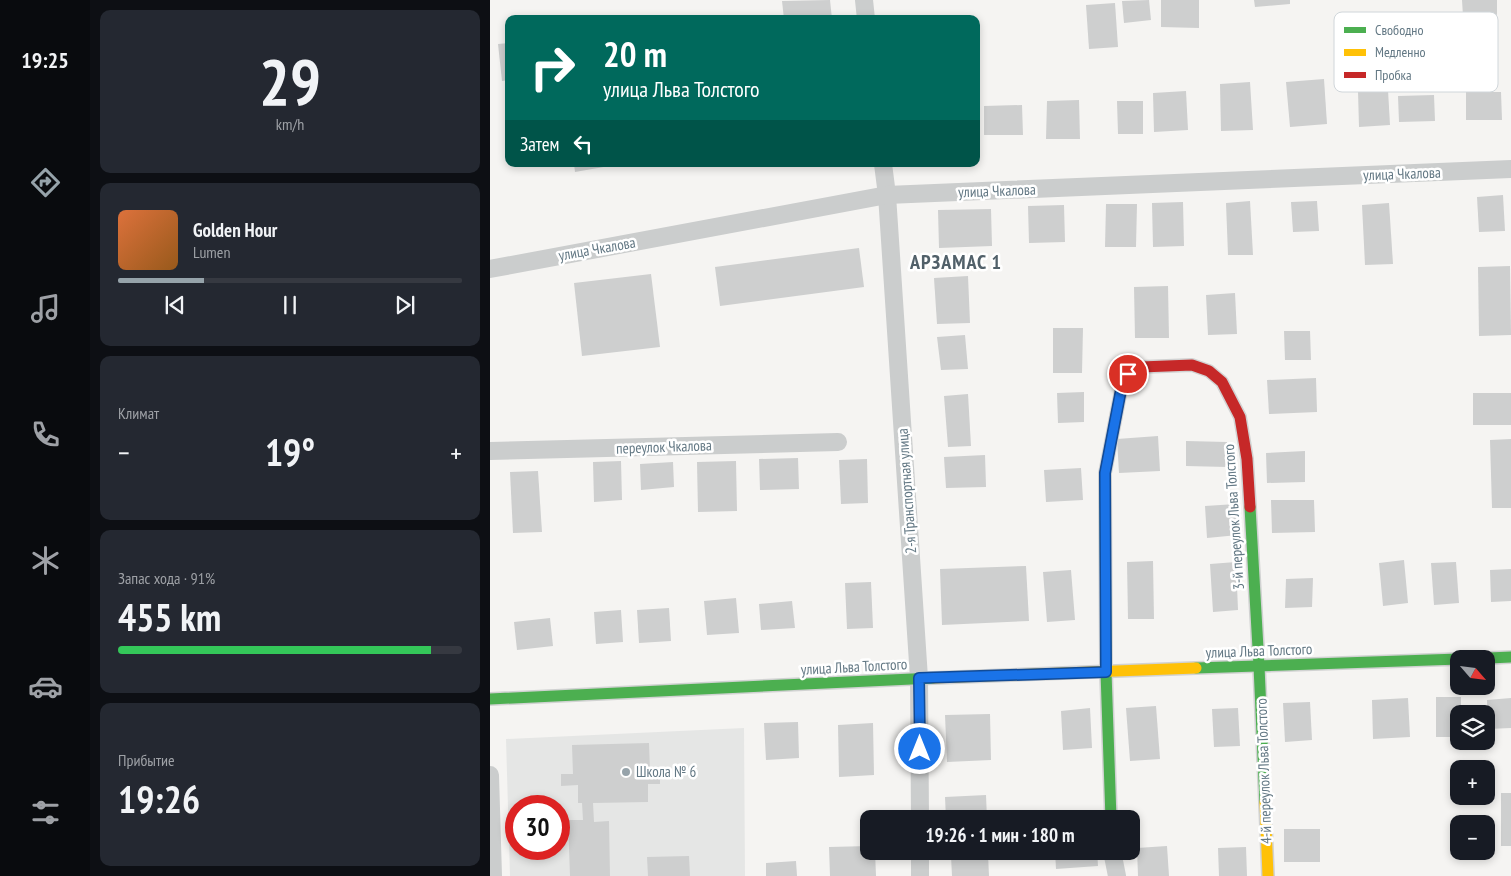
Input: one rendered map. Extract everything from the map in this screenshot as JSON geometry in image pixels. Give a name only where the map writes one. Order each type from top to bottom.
[{"type":"street","points":[[864,0],[866,15]]},
{"type":"street","name":"2-я Транспортная улица","points":[[883,167],[887,195],[919,678],[920,810]]},
{"type":"street","name":"улица Чкалова","points":[[490,269],[887,195],[1511,169]]},
{"type":"street","name":"3-й переулок Льва Толстого","points":[[1106,672],[1105,473],[1121,390],[1128,374],[1142,367],[1192,365],[1209,371],[1222,382],[1240,417],[1247,459],[1259,666]]},
{"type":"street","name":"переулок Чкалова","points":[[490,451],[838,442]]},
{"type":"street","points":[[1495,658],[1511,657]]},
{"type":"street","name":"улица Льва Толстого","points":[[490,699],[919,678],[1450,659]]},
{"type":"street","name":"4-й переулок Льва Толстого","points":[[1259,666],[1268,876]]},
{"type":"street","points":[[1106,672],[1111,810]]},
{"type":"street","points":[[490,775],[493,876]]},
{"type":"street","points":[[920,860],[920,876]]},
{"type":"street","points":[[1114,860],[1117,876]]},
{"type":"shaded area","name":"Школа № 6","points":[[744,728],[745,876],[510,876],[510,860],[570,860],[570,795],[508,795],[506,739]]},
{"type":"building","points":[[830,0],[832,15],[784,15],[782,1]]},
{"type":"building","points":[[1149,0],[1151,20],[1124,23],[1122,1]]},
{"type":"building","points":[[1161,0],[1199,0],[1199,28],[1161,27]]},
{"type":"building","points":[[1254,0],[1290,0],[1290,4],[1255,7]]},
{"type":"building","points":[[1462,0],[1497,0],[1497,12],[1463,12]]},
{"type":"building","points":[[1115,3],[1118,47],[1089,49],[1086,5]]},
{"type":"building","points":[[505,43],[505,81],[502,81],[498,44]]},
{"type":"building","points":[[1324,79],[1327,124],[1290,127],[1286,82]]},
{"type":"building","points":[[1250,82],[1253,130],[1221,131],[1220,84]]},
{"type":"building","points":[[1186,91],[1188,130],[1154,132],[1153,93]]},
{"type":"building","points":[[1358,92],[1388,92],[1390,125],[1359,127]]},
{"type":"building","points":[[1466,92],[1501,92],[1502,120],[1466,120]]},
{"type":"building","points":[[1434,95],[1435,121],[1399,122],[1398,96]]},
{"type":"building","points":[[1079,100],[1080,139],[1046,139],[1047,101]]},
{"type":"building","points":[[1117,101],[1143,101],[1143,134],[1118,134]]},
{"type":"building","points":[[1022,105],[1023,135],[984,135],[984,106]]},
{"type":"building","points":[[574,167],[604,167],[575,172]]},
{"type":"building","points":[[1503,195],[1505,231],[1479,232],[1477,197]]},
{"type":"building","points":[[1250,201],[1253,255],[1228,255],[1226,203]]},
{"type":"building","points":[[1317,201],[1319,231],[1293,232],[1291,202]]},
{"type":"building","points":[[1183,202],[1184,246],[1153,247],[1152,203]]},
{"type":"building","points":[[1389,203],[1393,264],[1365,265],[1362,205]]},
{"type":"building","points":[[1106,204],[1137,204],[1136,247],[1105,247]]},
{"type":"building","points":[[1064,205],[1065,242],[1029,243],[1028,206]]},
{"type":"building","points":[[991,209],[992,246],[939,248],[938,210]]},
{"type":"building","points":[[859,248],[864,287],[720,306],[715,267]]},
{"type":"building","points":[[1510,266],[1511,335],[1479,336],[1478,267]]},
{"type":"building","points":[[651,274],[660,347],[582,356],[574,283]]},
{"type":"building","points":[[968,276],[970,323],[937,324],[934,278]]},
{"type":"building","points":[[1168,286],[1169,338],[1135,338],[1134,287]]},
{"type":"building","points":[[1235,293],[1237,334],[1208,335],[1206,295]]},
{"type":"building","points":[[1053,328],[1083,328],[1082,373],[1053,373]]},
{"type":"building","points":[[1284,331],[1310,331],[1311,360],[1285,360]]},
{"type":"building","points":[[965,335],[968,369],[941,370],[937,337]]},
{"type":"building","points":[[1316,378],[1317,412],[1269,414],[1267,380]]},
{"type":"building","points":[[1084,392],[1084,422],[1058,423],[1057,393]]},
{"type":"building","points":[[1473,393],[1511,393],[1511,425],[1473,425]]},
{"type":"building","points":[[968,394],[971,446],[948,447],[944,396]]},
{"type":"building","points":[[1158,436],[1160,471],[1119,473],[1117,439]]},
{"type":"building","points":[[1511,439],[1511,508],[1492,508],[1490,440]]},
{"type":"building","points":[[1186,441],[1227,442],[1227,467],[1186,466]]},
{"type":"building","points":[[1305,451],[1305,482],[1267,483],[1266,453]]},
{"type":"building","points":[[985,455],[986,487],[946,488],[944,457]]},
{"type":"building","points":[[798,458],[799,489],[760,490],[759,459]]},
{"type":"building","points":[[867,459],[868,503],[841,504],[839,460]]},
{"type":"building","points":[[621,461],[622,500],[594,502],[593,462]]},
{"type":"building","points":[[736,461],[737,511],[698,512],[697,462]]},
{"type":"building","points":[[673,462],[674,487],[641,490],[640,464]]},
{"type":"building","points":[[1081,468],[1083,500],[1046,502],[1044,470]]},
{"type":"building","points":[[538,471],[542,532],[513,533],[510,472]]},
{"type":"building","points":[[1271,500],[1314,500],[1315,532],[1272,533]]},
{"type":"building","points":[[1236,504],[1238,535],[1207,538],[1205,506]]},
{"type":"building","points":[[1404,560],[1408,603],[1383,606],[1379,563]]},
{"type":"building","points":[[1153,561],[1154,619],[1128,619],[1127,562]]},
{"type":"building","points":[[1236,562],[1238,610],[1213,612],[1210,564]]},
{"type":"building","points":[[1456,562],[1459,603],[1434,605],[1431,563]]},
{"type":"building","points":[[1026,566],[1029,621],[942,625],[940,569]]},
{"type":"building","points":[[1511,569],[1511,601],[1491,602],[1490,570]]},
{"type":"building","points":[[1071,570],[1075,620],[1047,622],[1043,572]]},
{"type":"building","points":[[1313,578],[1312,607],[1285,608],[1286,579]]},
{"type":"building","points":[[871,582],[873,628],[847,629],[845,583]]},
{"type":"building","points":[[736,598],[739,633],[707,635],[704,601]]},
{"type":"building","points":[[792,601],[795,628],[761,630],[759,604]]},
{"type":"building","points":[[669,608],[671,641],[639,643],[637,610]]},
{"type":"building","points":[[621,610],[623,642],[596,644],[594,612]]},
{"type":"building","points":[[550,618],[553,646],[517,650],[514,622]]},
{"type":"building","points":[[1436,697],[1461,697],[1461,705],[1450,705],[1450,737],[1436,737]]},
{"type":"building","points":[[1408,698],[1410,737],[1373,739],[1372,700]]},
{"type":"building","points":[[1511,698],[1511,728],[1495,729],[1495,705],[1487,705],[1487,700]]},
{"type":"building","points":[[1310,702],[1312,740],[1285,742],[1283,703]]},
{"type":"building","points":[[1156,706],[1160,759],[1130,761],[1126,708]]},
{"type":"building","points":[[1090,708],[1092,748],[1063,750],[1061,711]]},
{"type":"building","points":[[1238,708],[1240,746],[1214,747],[1212,709]]},
{"type":"building","points":[[990,714],[991,760],[947,762],[945,715]]},
{"type":"building","points":[[798,722],[799,758],[766,760],[764,723]]},
{"type":"building","points":[[873,723],[874,775],[839,777],[838,725]]},
{"type":"building","points":[[649,743],[650,771],[660,771],[660,784],[648,784],[648,802],[593,803],[594,822],[609,821],[610,876],[570,876],[570,820],[583,820],[582,803],[578,803],[578,785],[561,786],[561,774],[573,774],[572,745]]},
{"type":"building","points":[[1501,793],[1511,793],[1511,846],[1501,846]]},
{"type":"building","points":[[986,795],[987,810],[946,810],[945,797]]},
{"type":"building","points":[[1284,829],[1320,829],[1320,862],[1284,862]]},
{"type":"building","points":[[860,846],[860,860],[875,860],[876,876],[830,876],[829,847]]},
{"type":"building","points":[[1167,846],[1169,876],[1138,876],[1137,860],[1140,860],[1140,848]]},
{"type":"building","points":[[1246,847],[1247,876],[1219,876],[1218,848]]},
{"type":"building","points":[[689,856],[690,876],[648,876],[647,857]]},
{"type":"building","points":[[951,860],[988,860],[989,876],[952,876]]},
{"type":"building","points":[[1056,860],[1098,860],[1098,866],[1056,869]]},
{"type":"building","points":[[796,861],[797,876],[766,876],[766,863]]},
{"type":"traffic: fast","points":[[1105,481],[1106,672],[1111,810]]},
{"type":"traffic: fast","points":[[1250,507],[1265,802]]},
{"type":"traffic: fast","points":[[1495,658],[1511,657]]},
{"type":"traffic: fast","points":[[1196,668],[1450,659]]},
{"type":"traffic: fast","points":[[490,699],[933,678]]},
{"type":"traffic: slow","points":[[933,678],[1196,668]]},
{"type":"traffic: slow","points":[[1265,802],[1268,876]]},
{"type":"traffic: jam","points":[[1105,481],[1121,390],[1128,374],[1141,367],[1192,365],[1209,371],[1222,382],[1240,417],[1247,459],[1250,507]]},
{"type":"place","name":"Школа № 6","points":[[626,772]]},
{"type":"district","name":"АРЗАМАС 1","points":[[956,262]]},
{"type":"route","points":[[920,749],[919,678],[1106,672],[1105,473],[1121,390],[1128,374]]}]
